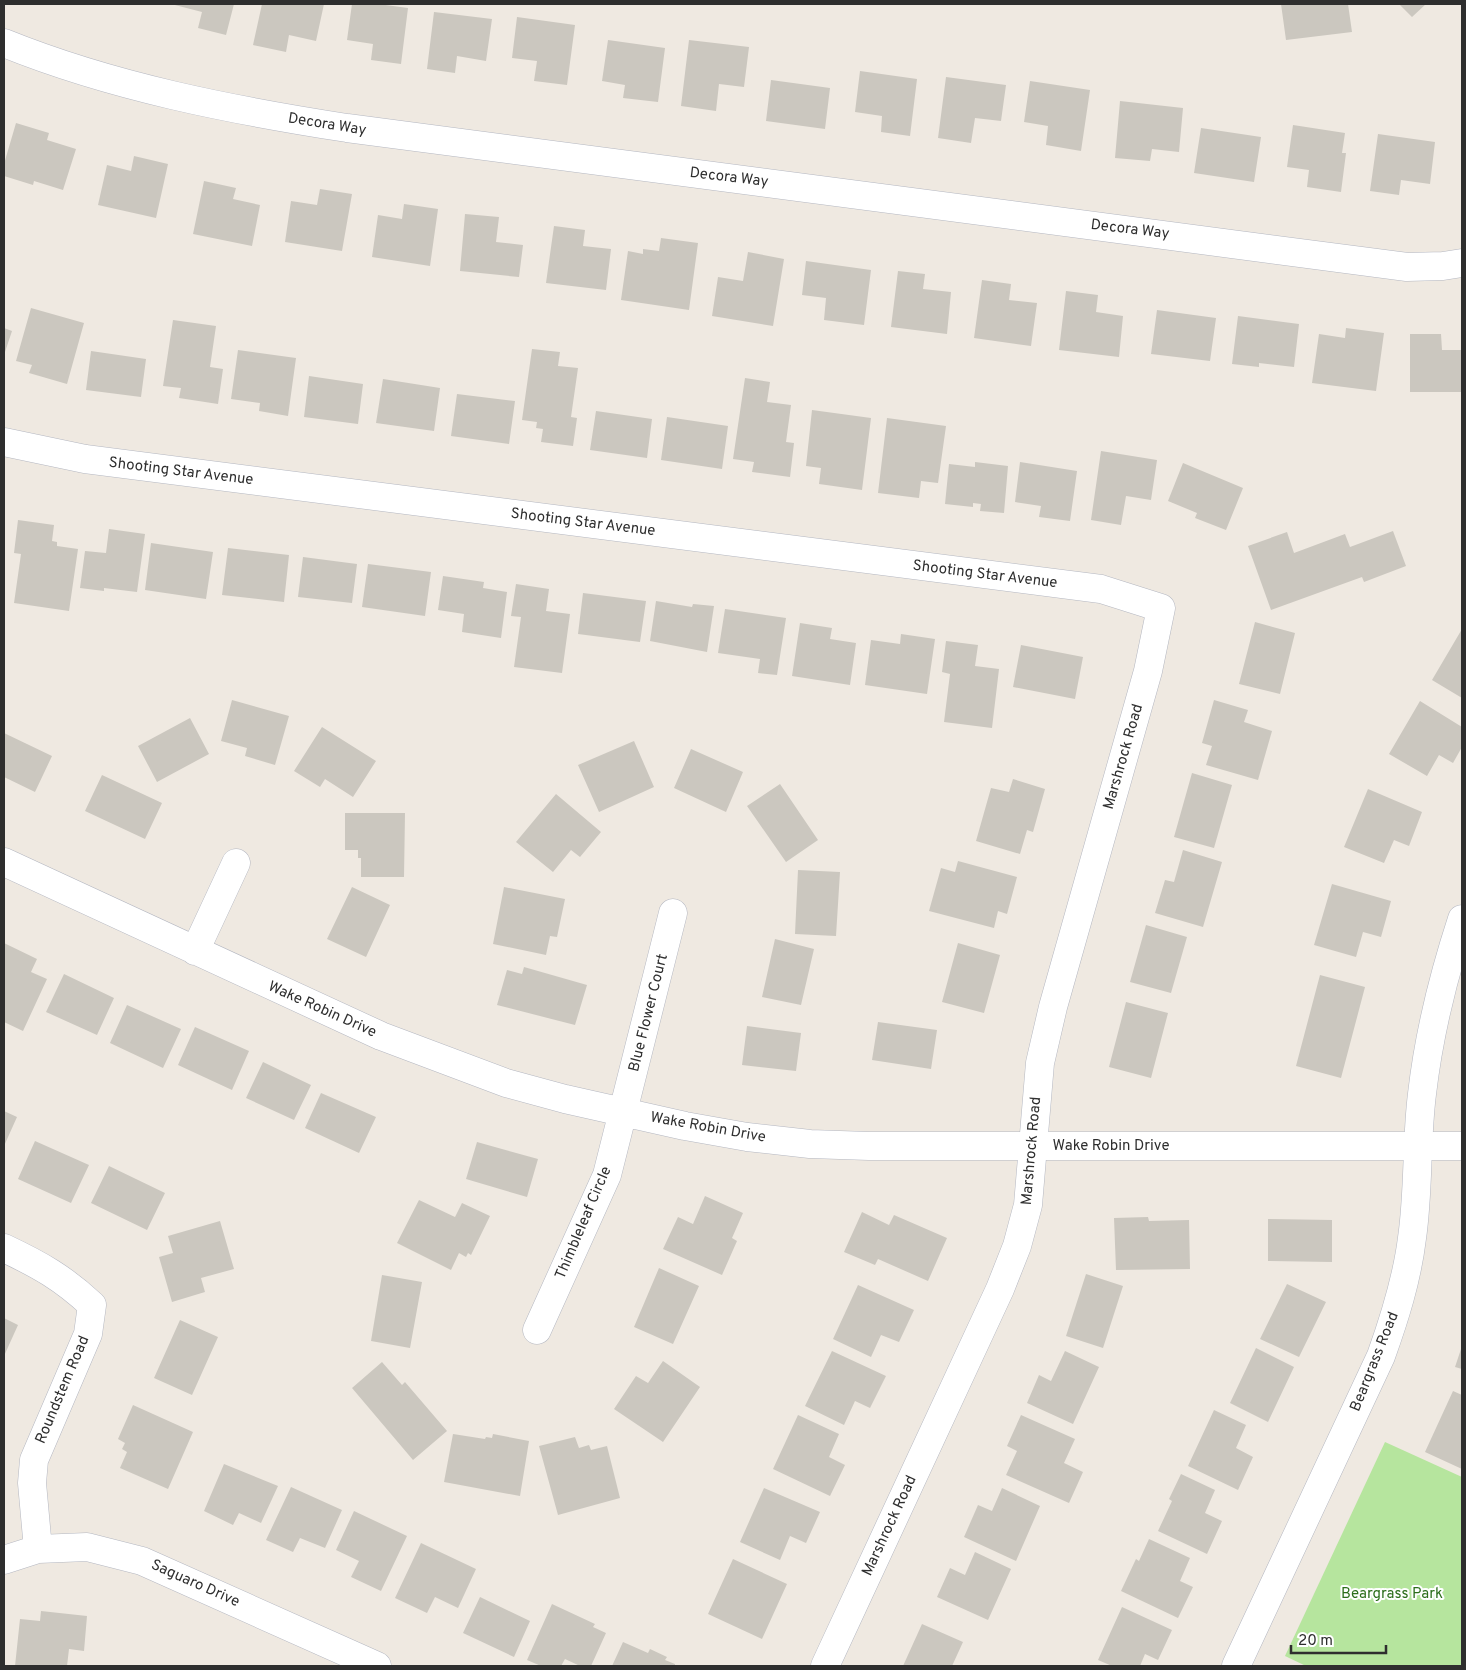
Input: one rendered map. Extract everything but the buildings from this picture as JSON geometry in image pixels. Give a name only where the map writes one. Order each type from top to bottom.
[{"type":"street","name":"Decora Way","points":[[4,43],[162,92],[240,111],[347,128],[1407,266],[1443,266],[1462,263]]},
{"type":"street","name":"Shooting Star Avenue","points":[[4,442],[85,459],[1101,590],[1161,608]]},
{"type":"street","name":"Marshrock Road","points":[[825,1666],[1000,1289],[1017,1246],[1028,1204],[1035,1146],[1036,1097],[1040,1063],[1053,1007],[1148,672],[1161,608]]},
{"type":"street","name":"Wake Robin Drive","points":[[4,862],[315,1007],[445,1062],[515,1085],[624,1112],[747,1137],[810,1144],[1462,1146]]},
{"type":"street","points":[[195,951],[236,862]]},
{"type":"street","name":"Blue Flower Court","points":[[624,1112],[673,913]]},
{"type":"street","name":"Beargrass Road","points":[[1236,1666],[1381,1356],[1395,1317],[1413,1238],[1422,1096],[1428,1047],[1438,998],[1462,919]]},
{"type":"street","name":"Thimbleleaf Circle","points":[[537,1330],[607,1175],[624,1112]]},
{"type":"street","name":"Roundstem Road","points":[[4,1248],[35,1262],[68,1282],[92,1305],[88,1334],[34,1460],[32,1483],[38,1549]]},
{"type":"street","name":"Saguaro Drive","points":[[4,1560],[38,1549],[87,1547],[142,1561],[364,1663]]},
{"type":"green space","name":"Beargrass Park","points":[[1385,1442],[1462,1477],[1462,1666],[1306,1666],[1285,1656]]}]
